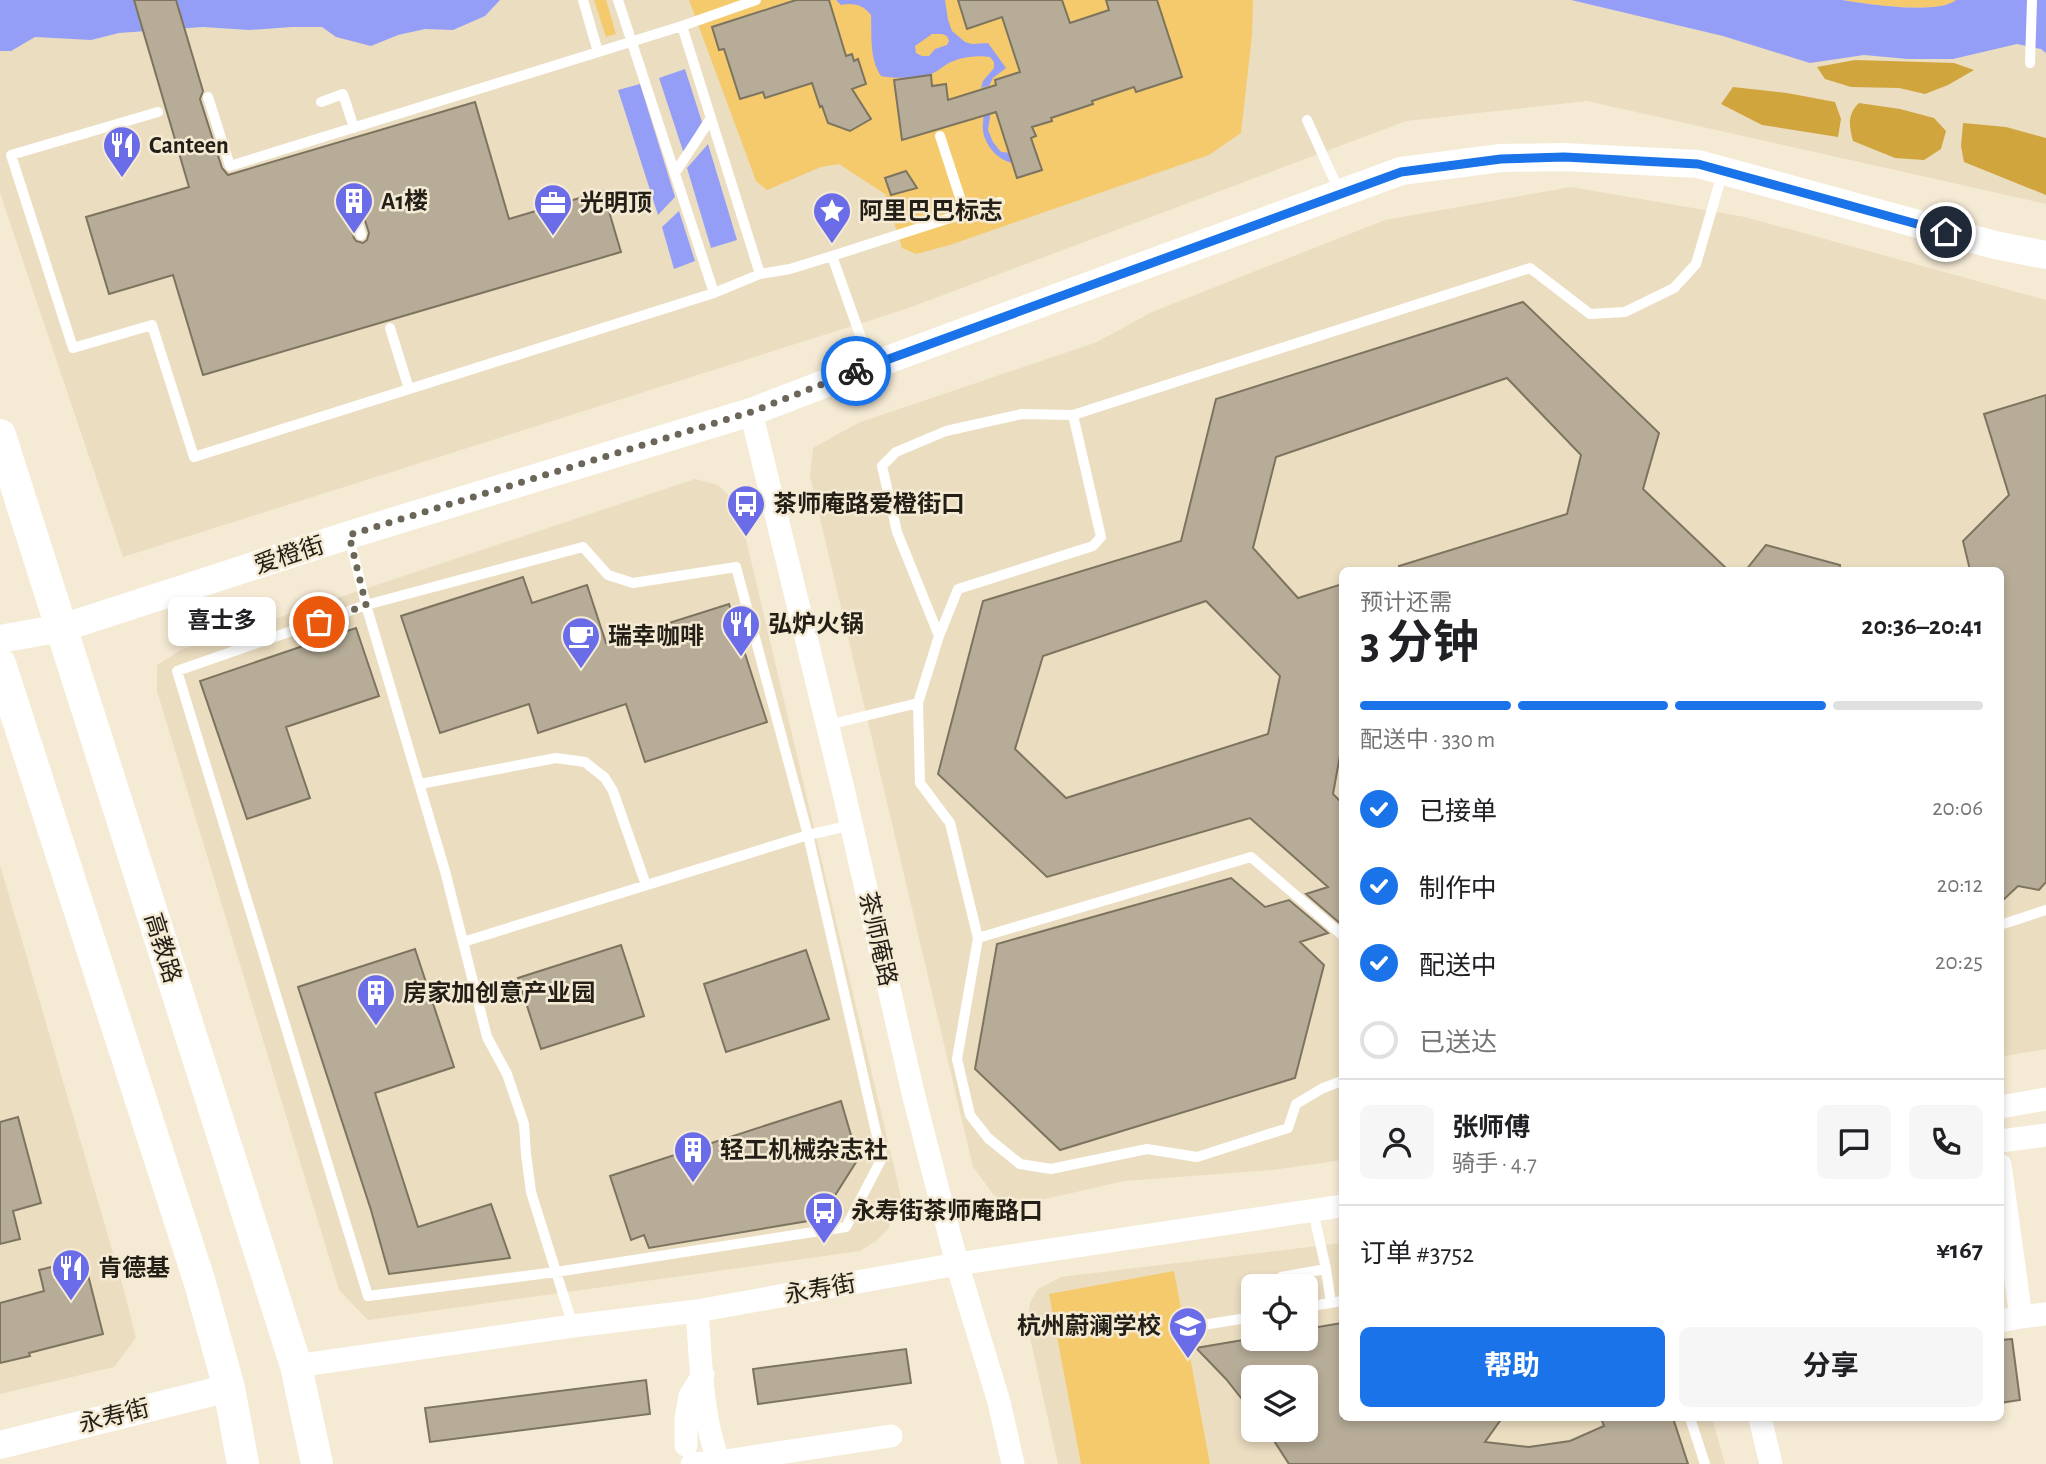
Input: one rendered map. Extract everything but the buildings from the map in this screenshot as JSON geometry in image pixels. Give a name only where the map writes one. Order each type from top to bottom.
[{"type":"main road","name":"高教路","points":[[0,435],[296,1366],[317,1464]]},
{"type":"main road","points":[[0,665],[200,1283],[229,1388],[243,1464]]},
{"type":"street","name":"爱橙街","points":[[0,639],[62,628],[349,535],[751,412],[1401,172],[1501,159],[1578,157],[1698,164],[1995,245],[2046,254]]},
{"type":"street","name":"茶师庵路","points":[[751,412],[852,825],[914,1097],[957,1264],[999,1402],[1013,1464]]},
{"type":"street","name":"爱橙街","points":[[0,665],[62,628]]},
{"type":"street","points":[[2004,1106],[2046,1099]]},
{"type":"street","points":[[2004,1140],[2046,1135]]},
{"type":"street","name":"永寿街","points":[[296,1366],[696,1311],[957,1264],[1339,1207]]},
{"type":"street","points":[[2004,1229],[2010,1319],[2046,1314]]},
{"type":"street","points":[[696,1311],[714,1449],[719,1462]]},
{"type":"street","points":[[703,1375],[690,1395],[686,1418],[689,1454],[719,1462],[891,1436]]},
{"type":"street","name":"永寿街","points":[[0,1445],[229,1388]]},
{"type":"street","points":[[1761,1421],[1771,1464]]},
{"type":"lane","points":[[583,0],[598,52]]},
{"type":"lane","points":[[618,0],[714,293]]},
{"type":"lane","points":[[208,97],[230,166],[331,139],[354,128],[682,26],[755,0]]},
{"type":"lane","points":[[2030,63],[2032,0]]},
{"type":"lane","points":[[682,26],[760,274]]},
{"type":"lane","points":[[321,102],[343,94],[354,128]]},
{"type":"lane","points":[[158,112],[10,155],[73,348],[152,325],[194,457],[714,293],[760,274],[790,269],[999,202]]},
{"type":"lane","points":[[675,173],[711,118]]},
{"type":"lane","points":[[1307,120],[1339,193]]},
{"type":"lane","points":[[940,136],[965,213]]},
{"type":"lane","points":[[939,636],[897,532],[882,466],[896,452],[946,431],[1022,414],[1073,415],[1530,268],[1590,314],[1625,312],[1674,288],[1696,264],[1723,171]]},
{"type":"lane","points":[[351,202],[361,235]]},
{"type":"lane","points":[[832,256],[870,366]]},
{"type":"lane","points":[[390,328],[409,389]]},
{"type":"lane","points":[[1073,415],[1101,537],[1093,547],[957,589],[918,704],[920,783],[950,823],[978,938],[957,1059],[970,1115],[988,1138],[1020,1164],[1051,1169],[1147,1149],[1197,1157],[1288,1128],[1296,1104],[1339,1082]]},
{"type":"lane","points":[[349,535],[366,605],[446,871],[488,1037],[507,1074],[524,1124],[531,1192],[573,1326]]},
{"type":"lane","points":[[583,547],[608,575],[633,583],[736,567],[808,835],[882,1158],[846,1227],[556,1272],[368,1296],[177,671],[366,605],[583,547]]},
{"type":"lane","points":[[828,725],[918,704]]},
{"type":"lane","points":[[420,784],[556,758],[585,762],[605,778],[612,791],[646,885]]},
{"type":"lane","points":[[463,942],[808,835],[852,825]]},
{"type":"lane","points":[[978,938],[1251,858],[1339,932]]},
{"type":"lane","points":[[2004,924],[2046,911]]},
{"type":"lane","points":[[1313,1211],[1326,1269],[1337,1302],[1318,1305]]},
{"type":"lane","points":[[1298,1274],[1326,1269]]},
{"type":"lane","points":[[1203,1325],[1241,1319]]},
{"type":"lane","points":[[1691,1421],[1705,1464]]},
{"type":"shaded area","points":[[0,0],[2046,0],[2046,204],[1587,101],[1406,121],[906,309],[123,557],[0,193]]},
{"type":"shaded area","points":[[594,0],[606,0],[616,34],[606,37]]},
{"type":"shaded area","points":[[689,0],[1253,0],[1252,35],[1241,133],[1209,155],[950,245],[916,254],[902,248],[885,194],[839,164],[821,167],[767,190],[756,181]]},
{"type":"shaded area","points":[[1842,0],[1956,0],[1934,7],[1918,8]]},
{"type":"shaded area","points":[[1855,60],[1954,63],[1974,70],[1925,94],[1899,88],[1851,87],[1825,79],[1817,67]]},
{"type":"shaded area","points":[[1733,87],[1835,102],[1841,119],[1838,137],[1762,125],[1721,104]]},
{"type":"shaded area","points":[[1859,103],[1900,109],[1934,118],[1946,131],[1941,149],[1924,160],[1895,158],[1853,141],[1850,120],[1852,111]]},
{"type":"shaded area","points":[[1963,123],[2006,127],[2046,138],[2046,195],[1964,162],[1961,146]]},
{"type":"shaded area","points":[[1571,187],[1745,217],[2046,300],[2046,1049],[2004,1056],[2004,567],[1339,567],[1339,1160],[1273,1170],[1124,1181],[1015,1206],[994,1195],[973,1167],[810,476],[813,448],[858,423],[1097,342],[1152,312],[1385,220]]},
{"type":"shaded area","points":[[695,479],[718,485],[730,497],[746,539],[901,1197],[888,1229],[860,1251],[368,1320],[339,1290],[157,691],[157,665],[181,650]]},
{"type":"shaded area","points":[[0,865],[136,1338],[114,1367],[0,1394]]},
{"type":"shaded area","name":"杭州蔚澜学校","points":[[1339,1243],[1339,1421],[1713,1421],[1725,1464],[1058,1464],[1031,1342],[1028,1319],[1030,1303],[1038,1289],[1061,1277]]},
{"type":"shaded area","points":[[1174,1271],[1210,1464],[1081,1464],[1049,1294]]},
{"type":"water","points":[[0,0],[500,0],[485,16],[453,30],[425,29],[398,35],[371,46],[336,37],[322,27],[249,30],[203,27],[119,33],[91,40],[35,37],[11,51],[0,51]]},
{"type":"water","points":[[836,0],[945,0],[952,31],[965,42],[988,43],[1006,68],[993,78],[989,86],[981,88],[983,81],[994,68],[990,57],[960,59],[926,75],[899,78],[881,76],[873,54],[871,15],[858,5],[841,5]],"holes":[[[932,34],[947,36],[947,45],[935,49],[929,56],[916,53],[915,46]]]},
{"type":"water","points":[[1571,0],[1842,0],[1918,8],[1934,7],[1956,0],[2046,0],[2046,53],[2041,49],[2017,44],[1953,59],[1864,55],[1810,63],[1723,36]]},
{"type":"water","points":[[685,69],[702,122],[684,154],[659,78]]},
{"type":"water","points":[[640,84],[675,197],[658,215],[618,90]]},
{"type":"water","points":[[983,104],[991,110],[988,130],[1001,152],[1032,151],[1037,152],[1038,157],[1024,163],[1015,163],[996,155],[985,138]]},
{"type":"water","points":[[708,144],[737,240],[711,248],[687,168]]},
{"type":"water","points":[[679,211],[695,261],[674,269],[662,227]]},
{"type":"way so far","points":[[319,622],[366,605],[349,535],[751,412],[856,371]]},
{"type":"place","name":"Canteen","points":[[122,179]]},
{"type":"place","name":"A1楼","points":[[354,235]]},
{"type":"place","name":"光明顶","points":[[553,237]]},
{"type":"place","name":"阿里巴巴标志","points":[[832,245]]},
{"type":"place","name":"茶师庵路爱橙街口","points":[[746,538]]},
{"type":"place","name":"喜士多","points":[[319,622]]},
{"type":"place","name":"弘炉火锅","points":[[741,658]]},
{"type":"place","name":"瑞幸咖啡","points":[[581,670]]},
{"type":"place","name":"房家加创意产业园","points":[[376,1027]]},
{"type":"place","name":"轻工机械杂志社","points":[[693,1184]]},
{"type":"place","name":"永寿街茶师庵路口","points":[[824,1245]]},
{"type":"place","name":"肯德基","points":[[71,1302]]},
{"type":"place","name":"杭州蔚澜学校","points":[[1188,1360]]},
{"type":"route","points":[[856,371],[1401,172],[1476,162],[1564,157],[1698,164],[1946,232]]}]
